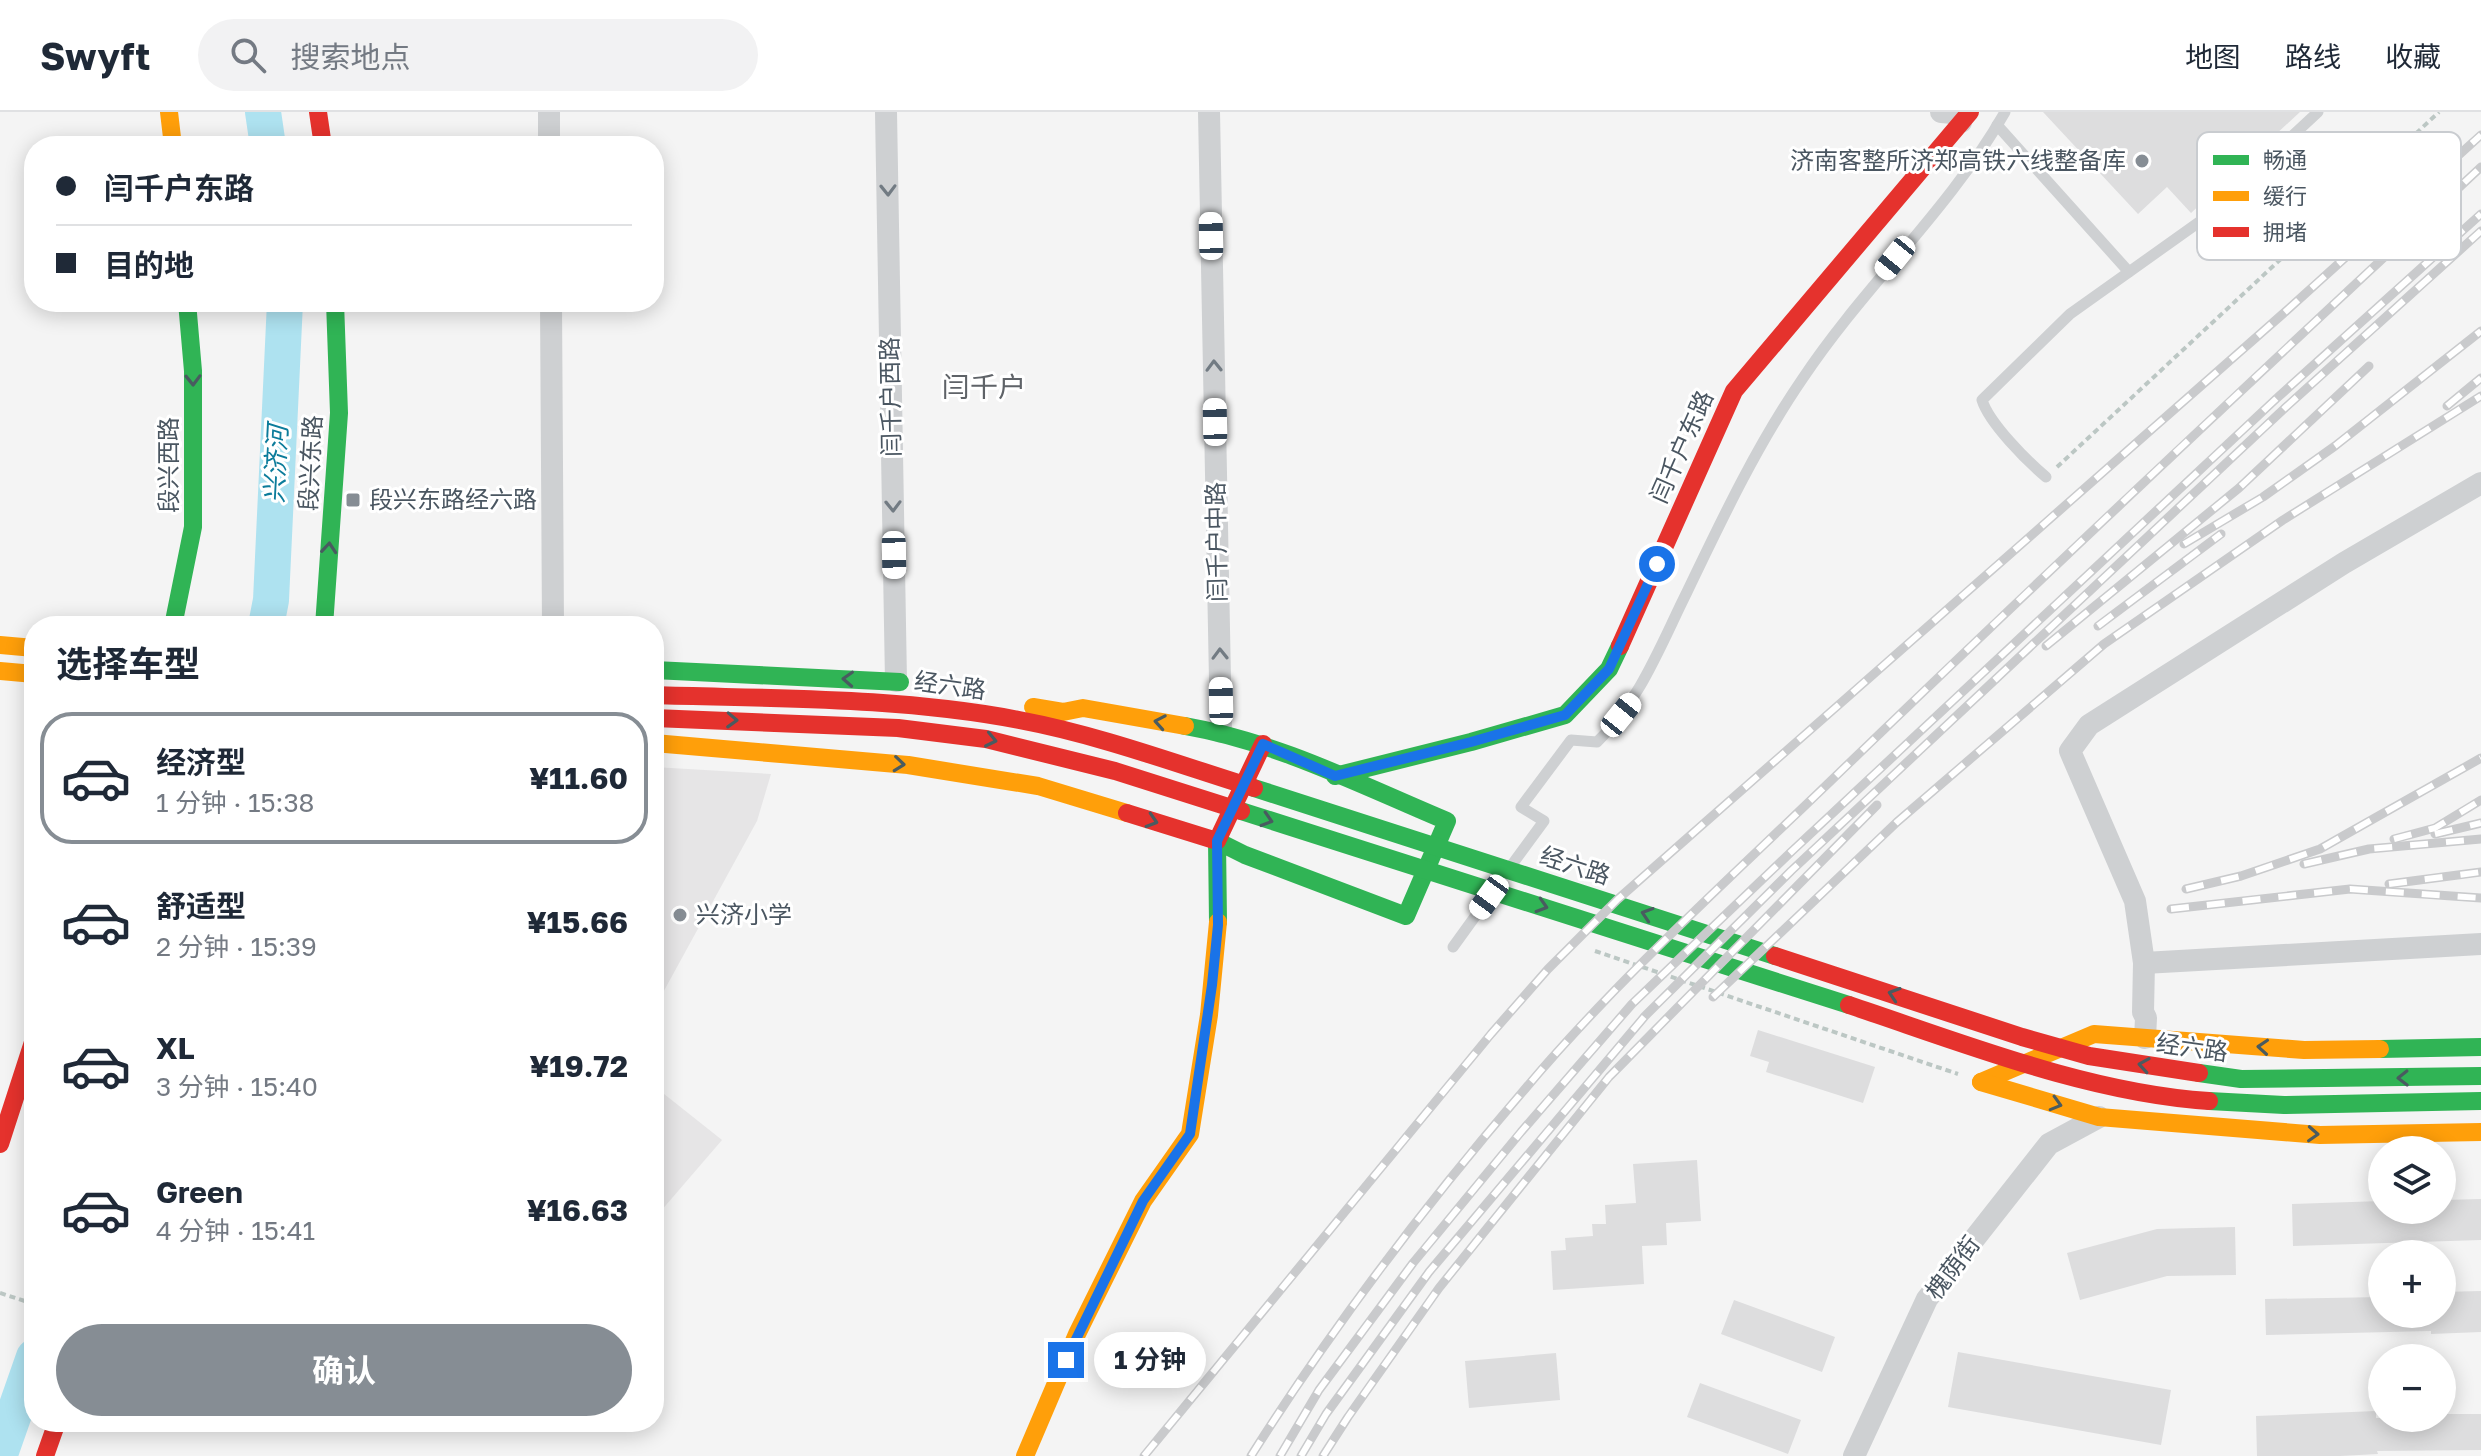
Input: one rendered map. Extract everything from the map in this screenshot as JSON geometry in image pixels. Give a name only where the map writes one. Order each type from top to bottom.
[{"type":"main road","points":[[169,112],[172,136]]},
{"type":"main road","points":[[318,112],[322,136]]},
{"type":"main road","name":"闫千户东路","points":[[1335,776],[1565,715],[1609,669],[1734,391],[1957,115]]},
{"type":"main road","name":"段兴西路","points":[[175,616],[193,527],[193,371],[188,312]]},
{"type":"main road","name":"段兴东路","points":[[325,616],[339,413],[335,312]]},
{"type":"main road","points":[[0,645],[24,647]]},
{"type":"main road","points":[[0,671],[24,673]]},
{"type":"main road","points":[[664,671],[904,683]]},
{"type":"main road","points":[[664,744],[908,765],[1038,786],[1217,841],[1245,855],[1406,916],[1447,821],[1263,744],[1221,732],[1083,708],[1063,712],[957,692]]},
{"type":"main road","name":"经六路","points":[[664,695],[890,702],[1062,729],[2089,1056],[2241,1079],[2481,1076]]},
{"type":"main road","name":"经六路","points":[[664,718],[898,728],[986,739],[1115,771],[1653,941],[2036,1067],[2117,1087],[2201,1100],[2284,1105],[2481,1101]]},
{"type":"main road","points":[[1025,1456],[1077,1334],[1143,1201],[1190,1134],[1218,925],[1217,841],[1263,744]]},
{"type":"main road","points":[[1981,1082],[2094,1034],[2304,1050],[2481,1047]]},
{"type":"main road","points":[[0,1144],[24,1070]]},
{"type":"main road","points":[[1981,1082],[2099,1117],[2320,1135],[2481,1132]]},
{"type":"main road","points":[[45,1456],[53,1432]]},
{"type":"street","points":[[549,112],[549,136]]},
{"type":"street","name":"闫千户西路","points":[[886,112],[904,683]]},
{"type":"street","name":"闫千户中路","points":[[1209,112],[1221,732]]},
{"type":"street","points":[[551,312],[553,616]]},
{"type":"street","points":[[2145,1038],[2144,963],[2135,901],[2070,751],[2089,725],[2344,563],[2481,483]]},
{"type":"street","points":[[2144,963],[2481,944]]},
{"type":"street","name":"槐荫街","points":[[1854,1456],[1927,1299],[2049,1144],[2099,1117]]},
{"type":"lane","points":[[1576,728],[1597,742],[1634,700],[1747,470],[1802,378],[1985,148],[2005,112]]},
{"type":"lane","points":[[2297,132],[2318,112]]},
{"type":"lane","points":[[1997,125],[2129,272]]},
{"type":"lane","points":[[2046,477],[1985,412],[1982,400],[2070,314],[2197,224]]},
{"type":"lane","points":[[1453,947],[1544,821],[1521,807],[1576,728],[1587,692]]},
{"type":"path","points":[[2417,132],[2439,112]]},
{"type":"path","points":[[2046,477],[2280,260]]},
{"type":"path","points":[[1590,949],[1981,1082]]},
{"type":"path","points":[[0,1293],[24,1301]]},
{"type":"shaded area","name":"兴济小学","points":[[664,768],[771,774],[757,821],[664,991]]},
{"type":"shaded area","points":[[664,1094],[722,1140],[664,1207]]},
{"type":"building","name":"济南客整所济郑高铁六线整备库","points":[[2043,112],[2300,112],[2278,132],[2197,132],[2197,207],[2191,213],[2167,187],[2138,214]]},
{"type":"building","points":[[1758,1030],[1875,1067],[1863,1103],[1766,1072],[1769,1062],[1750,1056]]},
{"type":"building","points":[[1697,1160],[1701,1221],[1666,1223],[1667,1245],[1642,1246],[1644,1284],[1553,1290],[1551,1251],[1566,1250],[1565,1238],[1593,1236],[1592,1224],[1606,1224],[1605,1205],[1636,1203],[1633,1164]]},
{"type":"building","points":[[2481,1199],[2481,1240],[2368,1240],[2368,1244],[2293,1246],[2292,1204],[2368,1201],[2368,1224],[2456,1224],[2456,1200]]},
{"type":"building","points":[[2235,1227],[2236,1275],[2167,1276],[2080,1300],[2067,1253],[2157,1229]]},
{"type":"building","points":[[2481,1291],[2481,1332],[2266,1335],[2265,1299],[2368,1297],[2368,1328],[2456,1328],[2456,1292]]},
{"type":"building","points":[[1734,1300],[1835,1337],[1822,1372],[1721,1334]]},
{"type":"building","points":[[1958,1352],[2171,1390],[2161,1445],[1948,1407]]},
{"type":"building","points":[[1556,1353],[1560,1400],[1469,1408],[1465,1361]]},
{"type":"building","points":[[1700,1383],[1801,1420],[1788,1454],[1687,1417]]},
{"type":"building","points":[[2368,1411],[2368,1432],[2456,1432],[2456,1414],[2481,1414],[2481,1450],[2257,1456],[2256,1416]]},
{"type":"waterway","name":"兴济河","points":[[263,112],[267,136]]},
{"type":"waterway","name":"兴济河","points":[[268,616],[285,312]]},
{"type":"waterway","name":"兴济河","points":[[0,1454],[24,1386]]},
{"type":"railway","points":[[2461,153],[2481,135]]},
{"type":"railway","points":[[2461,186],[2481,167]]},
{"type":"railway","points":[[2461,232],[2481,214]]},
{"type":"railway","points":[[2461,249],[2481,231]]},
{"type":"railway","points":[[1144,1456],[1491,1034],[1548,969],[1618,899],[2343,260]]},
{"type":"railway","points":[[1251,1456],[1347,1314],[1416,1222],[1525,1089],[1600,1006],[1679,926],[2000,619],[2381,260]]},
{"type":"railway","points":[[1280,1456],[1319,1390],[1413,1263],[1632,1004],[2277,398],[2430,260]]},
{"type":"railway","points":[[1301,1456],[1326,1414],[1429,1272],[1645,1016],[1791,871],[2286,407],[2449,260]]},
{"type":"railway","points":[[2184,544],[2263,497],[2335,446],[2481,331]]},
{"type":"railway","points":[[2046,646],[2239,488],[2369,366]]},
{"type":"railway","points":[[2447,406],[2481,378]]},
{"type":"railway","points":[[1713,997],[1897,822],[2104,644],[2283,520],[2481,396]]},
{"type":"railway","points":[[2098,626],[2221,534]]},
{"type":"railway","points":[[2186,889],[2241,876],[2320,849],[2481,758]]},
{"type":"railway","points":[[2394,839],[2435,828],[2481,800]]},
{"type":"railway","points":[[1323,1456],[1439,1288],[1609,1077],[1877,805]]},
{"type":"railway","points":[[2435,834],[2481,823]]},
{"type":"railway","points":[[2304,864],[2369,849],[2481,839]]},
{"type":"railway","points":[[2389,884],[2481,872]]},
{"type":"railway","points":[[2171,909],[2350,889],[2481,898]]},
{"type":"traffic: fast","points":[[175,616],[193,527],[193,371],[188,312]]},
{"type":"traffic: fast","points":[[325,616],[339,413],[335,312]]},
{"type":"traffic: fast","points":[[1335,776],[1565,715],[1609,669],[1620,646]]},
{"type":"traffic: fast","points":[[664,670],[900,682]]},
{"type":"traffic: fast","points":[[1185,726],[1286,754],[1447,821],[1406,916],[1245,855],[1217,841],[1218,922]]},
{"type":"traffic: fast","points":[[1254,788],[1775,956]]},
{"type":"traffic: fast","points":[[1241,811],[1849,1005]]},
{"type":"traffic: fast","points":[[2380,1049],[2481,1047]]},
{"type":"traffic: fast","points":[[2199,1073],[2241,1079],[2481,1076]]},
{"type":"traffic: fast","points":[[2209,1101],[2284,1105],[2481,1101]]},
{"type":"traffic: slow","points":[[169,112],[172,136]]},
{"type":"traffic: slow","points":[[0,645],[24,647]]},
{"type":"traffic: slow","points":[[0,671],[24,673]]},
{"type":"traffic: slow","points":[[1033,707],[1063,712],[1083,708],[1185,726]]},
{"type":"traffic: slow","points":[[664,744],[908,765],[1038,786],[1127,813]]},
{"type":"traffic: slow","points":[[1025,1456],[1077,1334],[1143,1201],[1190,1134],[1209,1015],[1218,922]]},
{"type":"traffic: slow","points":[[1981,1082],[2094,1034],[2304,1050],[2380,1049]]},
{"type":"traffic: slow","points":[[1981,1082],[2099,1117],[2320,1135],[2481,1132]]},
{"type":"traffic: jam","points":[[318,112],[322,136]]},
{"type":"traffic: jam","points":[[1620,646],[1734,391],[1970,112]]},
{"type":"traffic: jam","points":[[664,695],[837,700],[974,712],[1079,734],[1254,788]]},
{"type":"traffic: jam","points":[[664,718],[898,728],[986,739],[1115,771],[1241,811]]},
{"type":"traffic: jam","points":[[1127,813],[1217,841],[1263,744]]},
{"type":"traffic: jam","points":[[1775,956],[2089,1056],[2199,1073]]},
{"type":"traffic: jam","points":[[1849,1005],[2072,1077],[2163,1096],[2209,1101]]},
{"type":"traffic: jam","points":[[0,1144],[24,1070]]},
{"type":"traffic: jam","points":[[45,1456],[53,1432]]},
{"type":"place","name":"济南客整所济郑高铁六线整备库","points":[[2142,161]]},
{"type":"place","name":"段兴东路经六路","points":[[353,500]]},
{"type":"place","name":"兴济小学","points":[[680,915]]},
{"type":"district","name":"闫千户","points":[[984,387]]},
{"type":"route","points":[[1066,1360],[1143,1201],[1190,1134],[1209,1015],[1218,925],[1217,841],[1263,744],[1335,776],[1565,715],[1609,669],[1657,564]]}]
